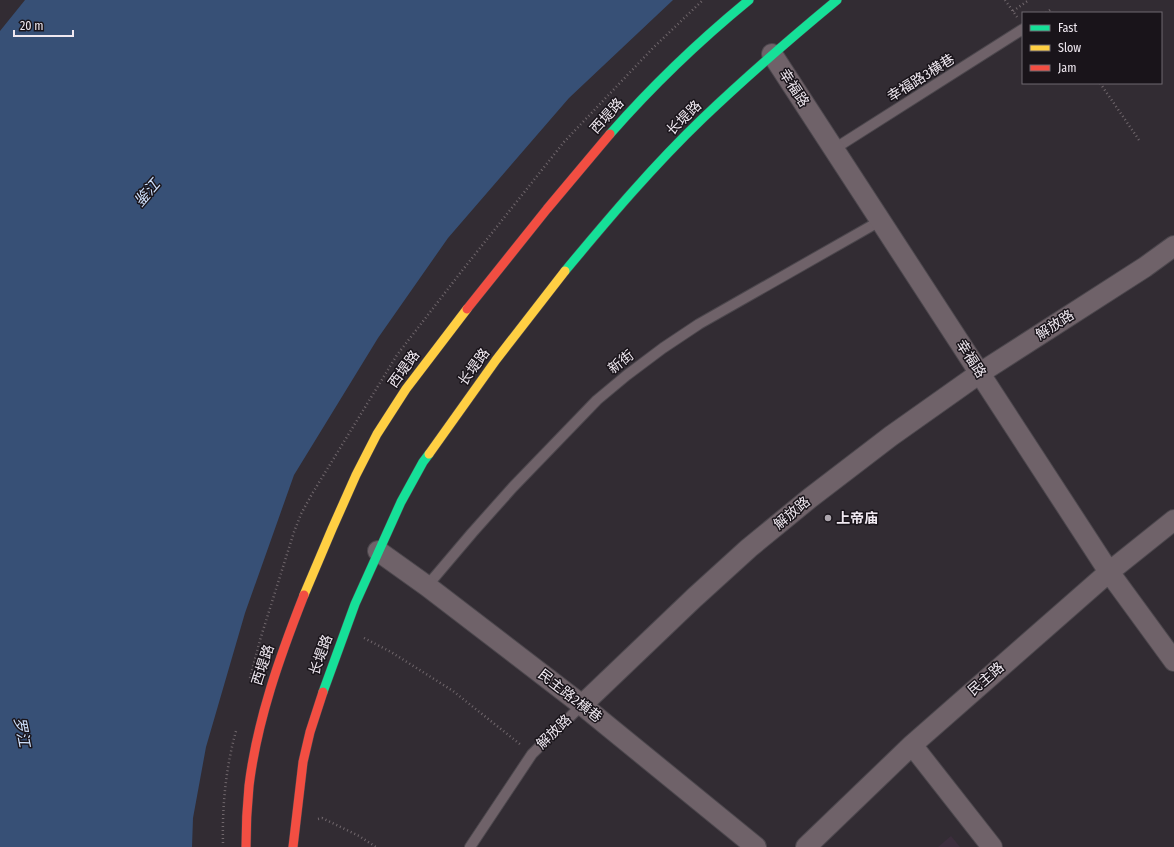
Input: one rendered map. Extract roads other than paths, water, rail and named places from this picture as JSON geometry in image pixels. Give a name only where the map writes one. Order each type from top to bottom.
[{"type":"street","name":"西堤路","points":[[246,847],[251,768],[260,723],[273,677],[320,552],[356,474],[392,410],[429,358],[515,249],[610,134],[655,85],[720,24],[749,0]]},
{"type":"street","name":"长堤路","points":[[293,847],[303,762],[320,700],[355,604],[401,502],[423,462],[496,360],[561,275],[635,188],[702,119],[761,64],[837,0]]},
{"type":"street","name":"幸福路","points":[[772,54],[1110,572],[1174,660]]},
{"type":"street","name":"解放路","points":[[582,705],[694,598],[749,548],[804,503],[891,436],[980,373],[1174,246]]},
{"type":"street","name":"民主路","points":[[806,847],[912,744],[1110,572],[1174,520]]},
{"type":"street","name":"民主路2横巷","points":[[378,551],[427,586],[582,705],[756,847]]},
{"type":"street","points":[[912,744],[992,847]]},
{"type":"lane","name":"幸福路3横巷","points":[[834,150],[1021,25]]},
{"type":"lane","name":"新街","points":[[427,586],[513,487],[598,400],[627,375],[663,348],[699,324],[880,221]]},
{"type":"lane","name":"解放路","points":[[470,847],[532,754],[582,705]]},
{"type":"water","points":[[25,0],[673,0],[569,98],[448,238],[378,338],[294,475],[245,613],[206,747],[193,818],[192,847],[0,847],[0,31]]},
{"type":"place","name":"上帝庙","points":[[828,518]]},
{"type":"water label","name":"鉴江","points":[[147,193]]},
{"type":"water label","name":"罗江","points":[[22,732]]}]
